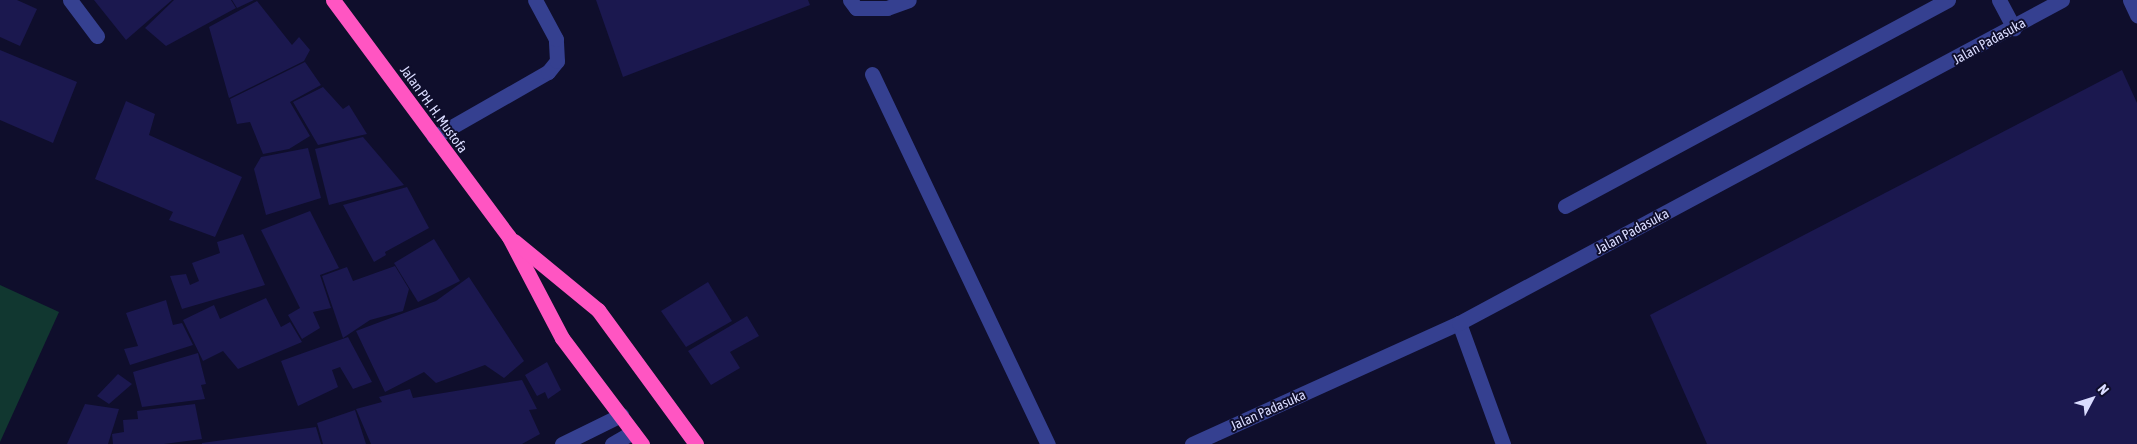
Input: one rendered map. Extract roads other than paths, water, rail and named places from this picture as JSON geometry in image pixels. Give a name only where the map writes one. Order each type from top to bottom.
[{"type":"highway","name":"Jalan PH. H. Mustofa","points":[[333,0],[509,237],[562,338],[638,438]]},
{"type":"highway","name":"Jalan PH. H. Mustofa","points":[[509,237],[598,310],[696,444]]},
{"type":"street","points":[[70,0],[97,36]]},
{"type":"street","points":[[434,138],[548,72],[557,61],[559,51],[556,39],[535,0]]},
{"type":"street","points":[[850,0],[856,8],[887,8],[909,0]]},
{"type":"street","points":[[1565,206],[1948,0]]},
{"type":"street","points":[[2130,0],[2137,15]]},
{"type":"street","name":"Jalan Padasuka","points":[[1192,444],[1459,323],[2014,28],[2056,1]]},
{"type":"street","points":[[2000,3],[2014,28]]},
{"type":"street","points":[[872,74],[1048,444]]},
{"type":"street","points":[[1459,323],[1503,444]]},
{"type":"street","points":[[562,444],[621,415]]},
{"type":"street","points":[[612,444],[638,438]]}]
